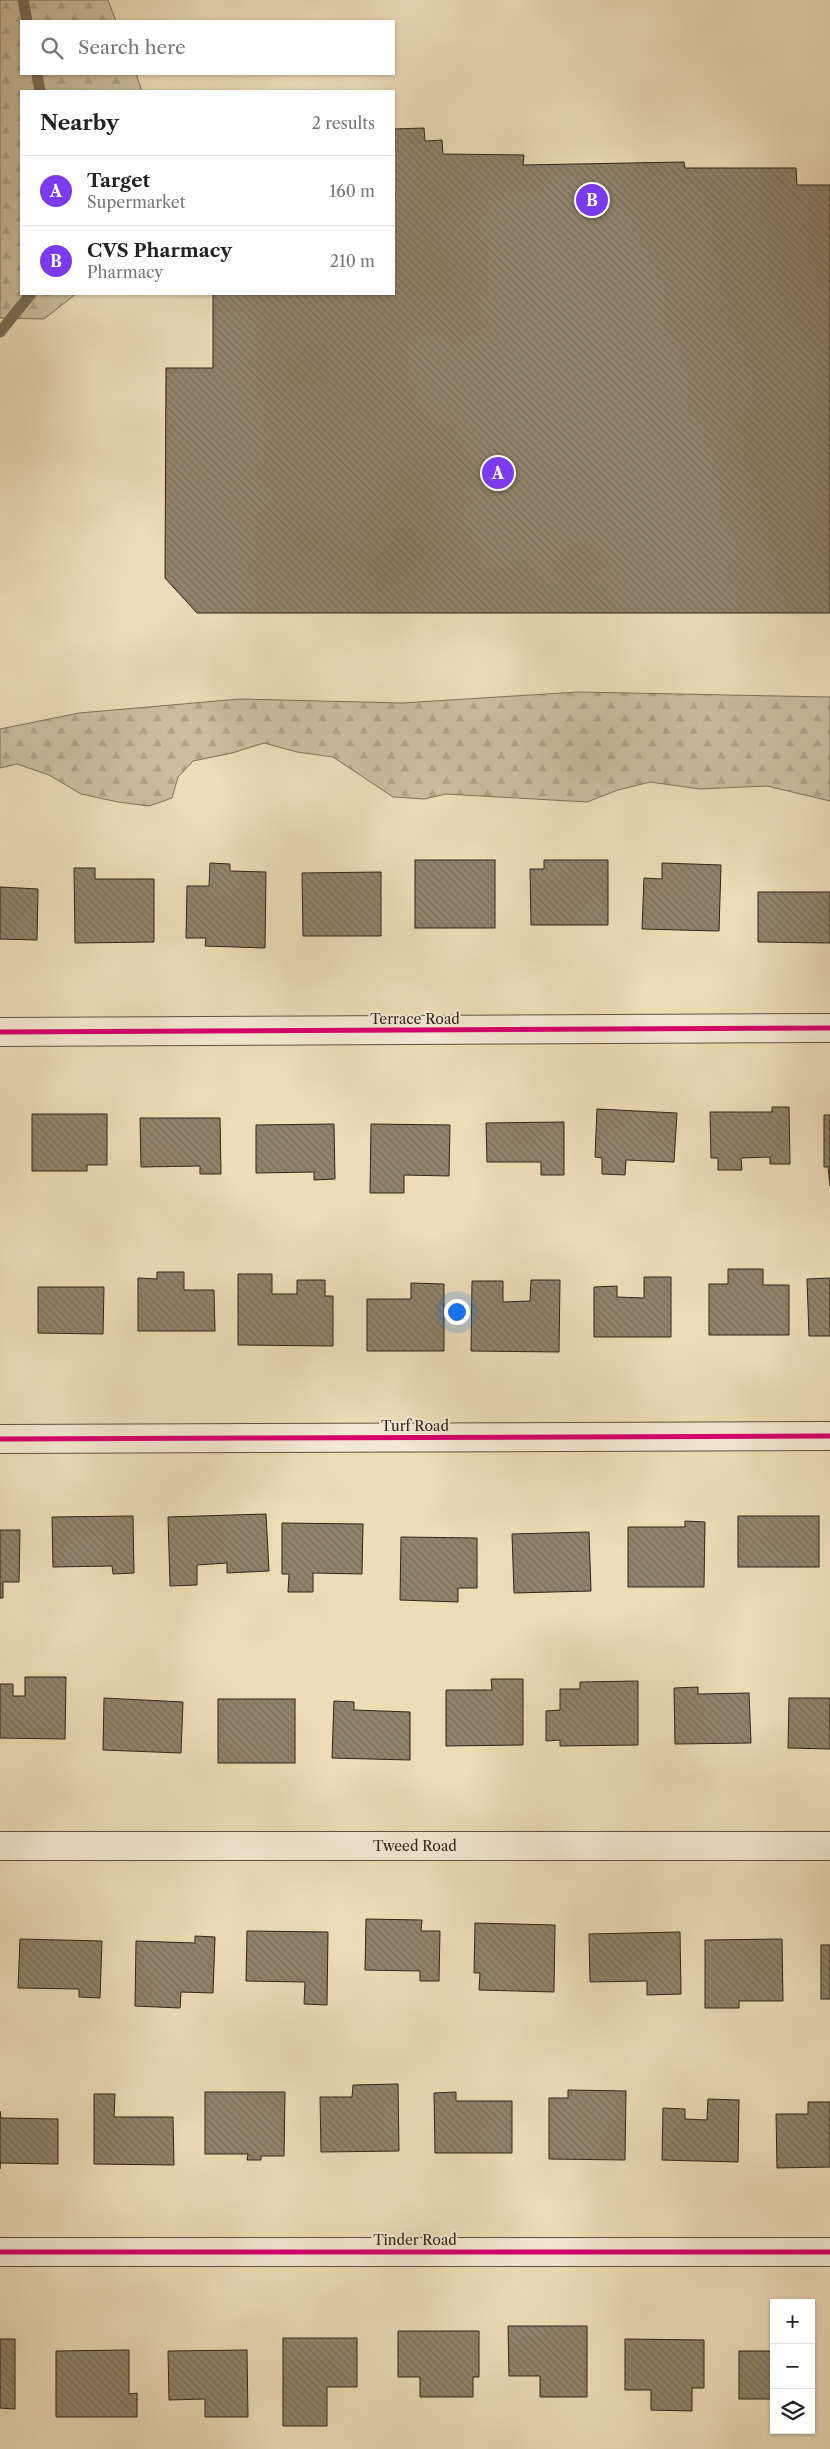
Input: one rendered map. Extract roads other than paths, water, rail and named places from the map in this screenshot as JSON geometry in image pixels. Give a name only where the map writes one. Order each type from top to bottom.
[{"type":"street","name":"Terrace Road","points":[[0,1032],[830,1028]]},
{"type":"street","name":"Turf Road","points":[[0,1438],[830,1436]]},
{"type":"street","name":"Tweed Road","points":[[0,1846],[830,1846]]},
{"type":"street","name":"Tinder Road","points":[[0,2252],[830,2252]]},
{"type":"waterway","points":[[23,0],[27,20]]},
{"type":"waterway","points":[[37,75],[40,90]]},
{"type":"waterway","points":[[0,332],[30,295]]},
{"type":"place","name":"CVS Pharmacy","points":[[592,200]]},
{"type":"place","name":"Target","points":[[498,473]]}]
